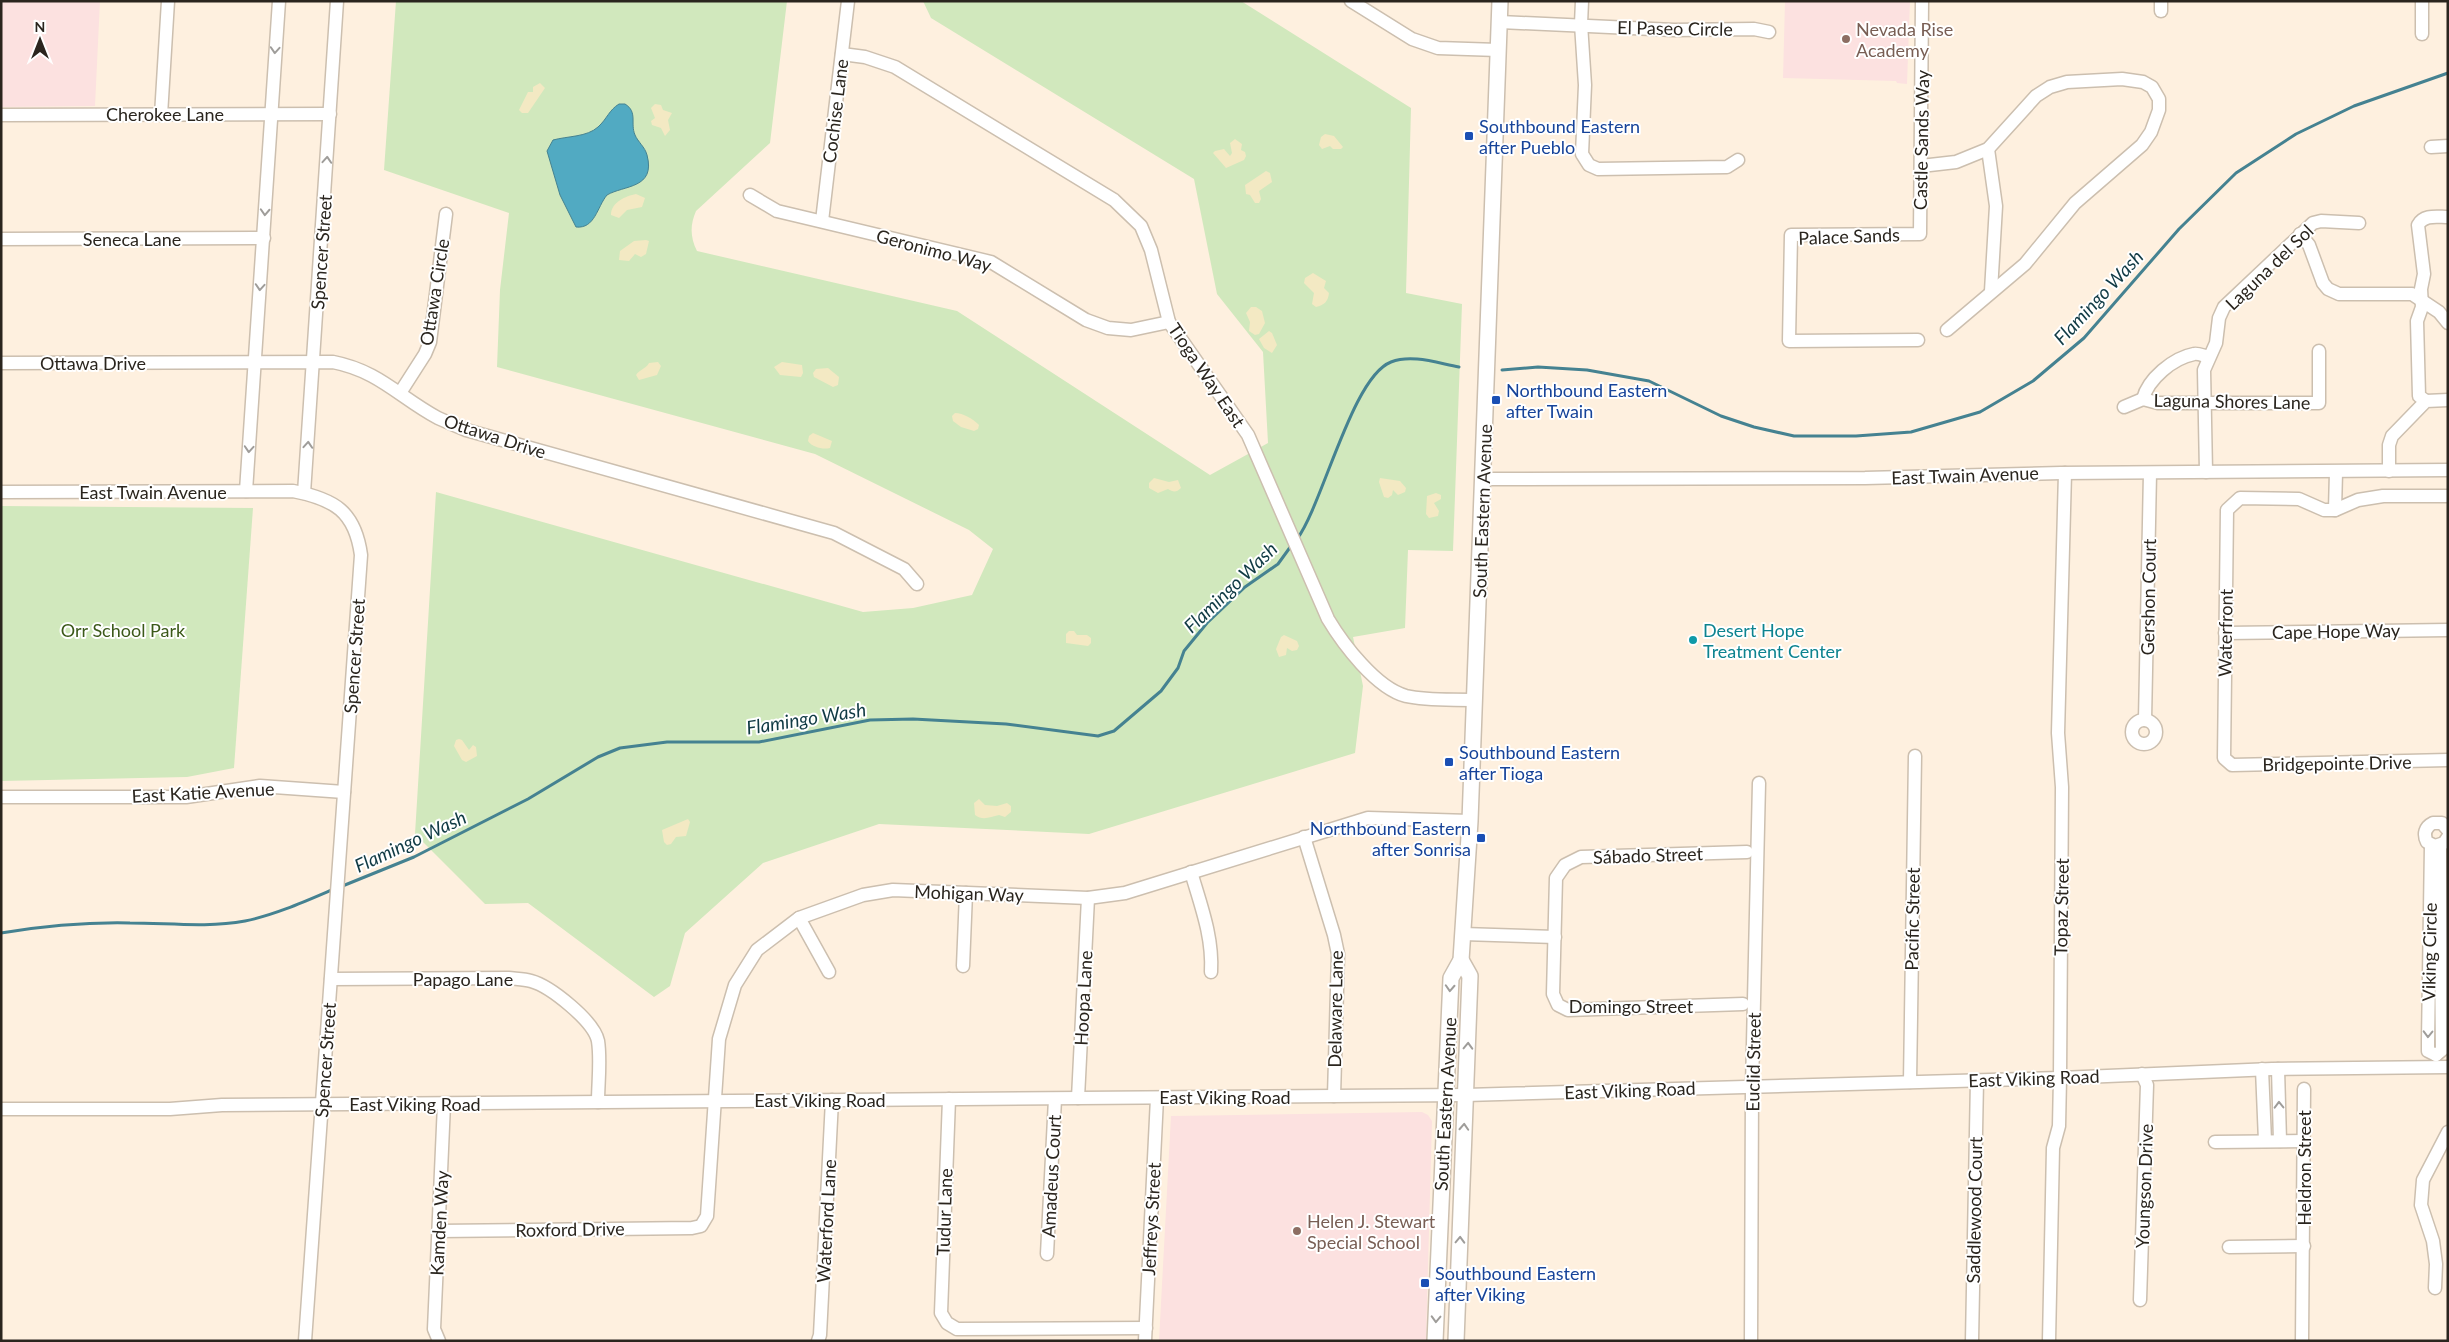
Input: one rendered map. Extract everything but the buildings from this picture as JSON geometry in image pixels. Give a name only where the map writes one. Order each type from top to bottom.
[{"type":"main road","name":"South Eastern Avenue","points":[[1435,1341],[1444,1095],[1451,978],[1461,960],[1470,821],[1500,1]]},
{"type":"main road","name":"South Eastern Avenue","points":[[1456,1341],[1470,976],[1461,960]]},
{"type":"street","points":[[161,114],[168,1]]},
{"type":"street","points":[[246,491],[279,1]]},
{"type":"street","name":"Spencer Street","points":[[305,1341],[361,555],[359,538],[347,516],[328,500],[304,494],[337,1]]},
{"type":"street","name":"Cochise Lane","points":[[822,221],[848,1]]},
{"type":"street","points":[[1351,1],[1412,39],[1438,48],[1498,50]]},
{"type":"street","points":[[1582,1],[1581,24],[1586,85],[1582,154],[1584,160],[1598,169],[1727,167],[1738,160]]},
{"type":"street","name":"Castle Sands Way","points":[[1920,234],[1922,1]]},
{"type":"street","points":[[2422,1],[2422,34]]},
{"type":"street","name":"El Paseo Circle","points":[[1500,22],[1581,24],[1674,30],[1754,29],[1768,32]]},
{"type":"street","name":"Tioga Way East","points":[[842,54],[865,57],[894,67],[1126,209],[1141,226],[1151,250],[1169,322],[1248,435],[1328,619],[1343,644],[1381,682],[1404,695],[1418,698],[1475,700]]},
{"type":"street","points":[[1921,166],[1956,162],[1988,149],[2036,96],[2050,87],[2067,82],[2122,79],[2143,82],[2152,86],[2160,99],[2160,110],[2151,132],[2142,145],[2075,203],[2025,264],[1947,330]]},
{"type":"street","name":"Cherokee Lane","points":[[1,115],[330,114]]},
{"type":"street","points":[[2431,147],[2448,146]]},
{"type":"street","points":[[1988,149],[1996,206],[1991,291]]},
{"type":"street","name":"Geronimo Way","points":[[750,195],[777,211],[991,262],[1086,320],[1108,328],[1131,330],[1169,322]]},
{"type":"street","name":"Ottawa Circle","points":[[400,393],[425,354],[430,342],[446,214]]},
{"type":"street","points":[[2448,217],[2427,216],[2420,220],[2418,225],[2424,274],[2422,307],[2417,321],[2419,396],[2426,400],[2448,400]]},
{"type":"street","name":"Laguna del Sol","points":[[2206,472],[2203,379],[2209,357],[2216,343],[2219,318],[2224,307],[2313,223],[2321,220],[2359,223]]},
{"type":"street","name":"Palace Sands","points":[[1918,340],[1789,341],[1791,235],[1920,234]]},
{"type":"street","points":[[2300,234],[2310,245],[2323,283],[2328,289],[2339,294],[2412,294],[2439,312],[2448,323]]},
{"type":"street","name":"Seneca Lane","points":[[1,239],[264,238]]},
{"type":"street","name":"Laguna Shores Lane","points":[[2124,408],[2143,399],[2158,403],[2319,403],[2319,351]]},
{"type":"street","points":[[2143,399],[2146,388],[2172,363],[2195,354],[2209,357]]},
{"type":"street","name":"Ottawa Drive","points":[[1,364],[333,362],[355,366],[375,376],[437,417],[466,430],[834,533],[904,569],[917,584]]},
{"type":"street","points":[[2389,471],[2389,445],[2392,436],[2426,400]]},
{"type":"street","name":"East Twain Avenue","points":[[1483,479],[1865,478],[2065,473],[2448,470]]},
{"type":"street","points":[[2336,472],[2335,510],[2358,500],[2382,496],[2448,496]]},
{"type":"street","name":"Topaz Street","points":[[2049,1341],[2053,1148],[2059,1126],[2060,1078],[2062,787],[2058,733],[2065,473]]},
{"type":"street","name":"Gershon Court","points":[[2145,720],[2150,473]]},
{"type":"street","name":"East Twain Avenue","points":[[1,492],[293,491],[304,494]]},
{"type":"street","name":"Waterfront","points":[[2228,762],[2224,758],[2227,510],[2240,498],[2279,498],[2299,499],[2324,510],[2335,510]]},
{"type":"street","name":"Cape Hope Way","points":[[2225,633],[2448,630]]},
{"type":"street","name":"Pacific Street","points":[[1910,1082],[1915,756]]},
{"type":"street","name":"Bridgepointe Drive","points":[[2228,762],[2232,765],[2448,760]]},
{"type":"street","name":"Euclid Street","points":[[1751,1341],[1752,1087],[1759,783]]},
{"type":"street","name":"East Katie Avenue","points":[[1,797],[186,797],[260,786],[344,792]]},
{"type":"street","name":"Mohigan Way","points":[[701,1226],[707,1216],[719,1039],[735,985],[757,950],[799,918],[863,895],[893,890],[1088,898],[1125,893],[1368,818],[1470,821]]},
{"type":"street","name":"Viking Circle","points":[[2440,1063],[2442,1050],[2440,843],[2425,838],[2426,829],[2429,825],[2437,822],[2446,826],[2448,830]]},
{"type":"street","name":"Delaware Lane","points":[[1304,837],[1338,954],[1334,1096]]},
{"type":"street","name":"Sábado Street","points":[[1555,937],[1556,878],[1565,865],[1581,857],[1747,852]]},
{"type":"street","points":[[1191,872],[1208,930],[1212,952],[1211,972]]},
{"type":"street","points":[[963,966],[966,893]]},
{"type":"street","name":"Hoopa Lane","points":[[1078,1098],[1088,898]]},
{"type":"street","points":[[799,918],[829,972]]},
{"type":"street","points":[[1462,934],[1555,937]]},
{"type":"street","name":"Domingo Street","points":[[1555,937],[1553,994],[1558,1005],[1568,1010],[1743,1004]]},
{"type":"street","name":"Papago Lane","points":[[331,979],[508,978],[532,981],[546,988],[587,1021],[594,1031],[598,1042],[598,1102]]},
{"type":"street","name":"East Viking Road","points":[[1,1110],[170,1109],[322,1104],[1466,1095],[2060,1078],[2440,1063]]},
{"type":"street","points":[[2262,1069],[2265,1141]]},
{"type":"street","points":[[2278,1069],[2280,1141]]},
{"type":"street","name":"Youngson Drive","points":[[2140,1300],[2147,1086],[2142,1074]]},
{"type":"street","name":"Saddlewood Court","points":[[1972,1341],[1976,1080]]},
{"type":"street","name":"Heldron Street","points":[[2302,1341],[2304,1089]]},
{"type":"street","name":"Amadeus Court","points":[[1047,1254],[1055,1098]]},
{"type":"street","name":"Jeffreys Street","points":[[1146,1334],[1157,1098]]},
{"type":"street","name":"Waterford Lane","points":[[818,1341],[820,1335],[832,1100]]},
{"type":"street","name":"Tudur Lane","points":[[949,1100],[940,1313],[947,1323],[957,1329],[1146,1334]]},
{"type":"street","name":"Kamden Way","points":[[439,1341],[434,1328],[444,1104]]},
{"type":"street","points":[[2434,1288],[2436,1264],[2433,1241],[2421,1205],[2423,1180],[2448,1132]]},
{"type":"street","points":[[2215,1142],[2305,1141]]},
{"type":"street","name":"Roxford Drive","points":[[438,1231],[701,1226]]},
{"type":"street","name":"Heldron Street","points":[[2229,1246],[2304,1246]]},
{"type":"shaded area","points":[[1,1],[100,1],[95,106],[1,107]]},
{"type":"shaded area","name":"Nevada Rise Academy","points":[[1785,1],[1910,1],[1907,84],[1897,83],[1896,81],[1783,78]]},
{"type":"shaded area","name":"Helen J. Stewart Special School","points":[[1422,1112],[1428,1115],[1432,1121],[1426,1341],[1159,1341],[1171,1116]]},
{"type":"green space","points":[[396,1],[787,1],[770,143],[696,211],[692,231],[697,251],[957,311],[1210,475],[1268,443],[1263,352],[1217,294],[1194,179],[931,18],[923,1],[1241,1],[1411,108],[1406,293],[1462,304],[1453,551],[1408,550],[1405,628],[1353,637],[1363,686],[1355,753],[1089,834],[879,824],[763,863],[685,933],[670,986],[654,997],[528,903],[485,904],[415,834],[436,492],[863,612],[913,608],[972,595],[993,549],[969,530],[815,454],[497,367],[500,290],[509,213],[384,170]]},
{"type":"green space","name":"Orr School Park","points":[[1,506],[253,508],[234,768],[187,777],[1,781]]},
{"type":"sand","points":[[540,83],[545,88],[528,113],[522,113],[519,110],[528,92],[533,92],[533,87]]},
{"type":"sand","points":[[655,104],[661,105],[663,110],[672,113],[668,120],[670,130],[665,136],[661,128],[652,125],[651,121],[655,118],[651,108]]},
{"type":"sand","points":[[1325,134],[1334,136],[1343,147],[1341,149],[1333,149],[1330,146],[1322,149],[1319,145],[1321,137]]},
{"type":"sand","points":[[1235,139],[1242,144],[1241,150],[1245,152],[1246,156],[1244,160],[1226,168],[1213,153],[1224,149],[1230,156],[1232,153],[1230,143]]},
{"type":"sand","points":[[1266,171],[1270,173],[1272,182],[1259,191],[1261,199],[1259,203],[1255,203],[1250,195],[1246,194],[1245,185]]},
{"type":"sand","points":[[636,194],[645,198],[642,207],[627,210],[619,218],[611,215],[616,203]]},
{"type":"sand","points":[[634,241],[649,241],[646,254],[641,257],[635,254],[629,261],[619,260],[620,251]]},
{"type":"sand","points":[[1313,273],[1326,281],[1324,288],[1329,293],[1325,303],[1316,307],[1312,304],[1314,293],[1304,283],[1305,278]]},
{"type":"sand","points":[[1251,307],[1256,307],[1262,311],[1265,323],[1259,334],[1255,335],[1249,331],[1250,322],[1246,313]]},
{"type":"sand","points":[[1269,331],[1272,333],[1277,345],[1272,353],[1264,348],[1259,339]]},
{"type":"sand","points":[[658,362],[661,366],[657,375],[639,380],[636,375],[638,373],[649,363]]},
{"type":"sand","points":[[782,362],[802,365],[803,373],[801,377],[780,375],[774,367]]},
{"type":"sand","points":[[828,368],[839,377],[838,385],[833,387],[814,377],[813,373],[816,369]]},
{"type":"sand","points":[[955,413],[965,415],[974,421],[979,425],[978,429],[974,431],[961,427],[953,421],[952,416]]},
{"type":"sand","points":[[813,433],[832,441],[830,448],[818,448],[812,445],[808,441],[809,436]]},
{"type":"sand","points":[[1154,478],[1169,482],[1178,480],[1181,488],[1176,491],[1168,489],[1158,493],[1149,488],[1149,483]]},
{"type":"sand","points":[[1380,478],[1400,481],[1406,488],[1405,492],[1398,495],[1393,490],[1392,495],[1388,498],[1384,497],[1379,482]]},
{"type":"sand","points":[[1436,493],[1441,495],[1441,499],[1434,503],[1439,511],[1438,516],[1429,518],[1426,514],[1427,496]]},
{"type":"sand","points":[[1069,631],[1074,631],[1077,635],[1087,635],[1091,638],[1091,643],[1088,646],[1066,643],[1066,634]]},
{"type":"sand","points":[[1284,635],[1297,641],[1299,646],[1297,650],[1292,651],[1287,648],[1286,655],[1279,657],[1276,649],[1281,637]]},
{"type":"sand","points":[[456,740],[462,740],[469,750],[473,745],[476,747],[477,756],[466,762],[462,760],[454,746]]},
{"type":"sand","points":[[979,799],[985,805],[997,806],[1007,803],[1011,806],[1011,812],[1005,817],[999,815],[987,818],[978,817],[975,815],[974,803]]},
{"type":"sand","points":[[688,819],[690,822],[686,836],[676,837],[671,844],[667,845],[664,842],[662,830]]},
{"type":"water","points":[[619,104],[625,104],[633,114],[635,135],[647,155],[649,166],[647,174],[637,184],[607,195],[592,221],[582,227],[576,227],[560,195],[547,151],[553,140],[594,130]]},
{"type":"waterway","name":"Flamingo Wash","points":[[1502,370],[1538,367],[1587,370],[1649,381],[1721,416],[1754,427],[1794,436],[1856,436],[1911,432],[1980,412],[2033,381],[2084,338],[2179,229],[2236,173],[2296,134],[2354,106],[2448,73]]},
{"type":"waterway","name":"Flamingo Wash","points":[[1297,539],[1307,522],[1351,415],[1377,372],[1391,362],[1407,359],[1425,360],[1459,367]]},
{"type":"waterway","name":"Flamingo Wash","points":[[340,887],[414,857],[528,799],[598,757],[620,748],[667,742],[759,742],[870,720],[913,719],[1006,724],[1098,736],[1114,731],[1161,691],[1178,668],[1184,651],[1207,623],[1245,587],[1278,564],[1291,546]]},
{"type":"waterway","name":"Flamingo Wash","points":[[1,933],[49,926],[98,923],[202,925],[231,923],[268,915],[334,889]]},
{"type":"place","name":"Nevada Rise Academy","points":[[1846,39]]},
{"type":"place","name":"Southbound Eastern after Pueblo","points":[[1469,136]]},
{"type":"place","name":"Northbound Eastern after Twain","points":[[1496,400]]},
{"type":"place","name":"Desert Hope Treatment Center","points":[[1693,640]]},
{"type":"place","name":"Southbound Eastern after Tioga","points":[[1449,762]]},
{"type":"place","name":"Northbound Eastern after Sonrisa","points":[[1481,838]]},
{"type":"place","name":"Helen J. Stewart Special School","points":[[1297,1231]]},
{"type":"place","name":"Southbound Eastern after Viking","points":[[1425,1283]]}]
